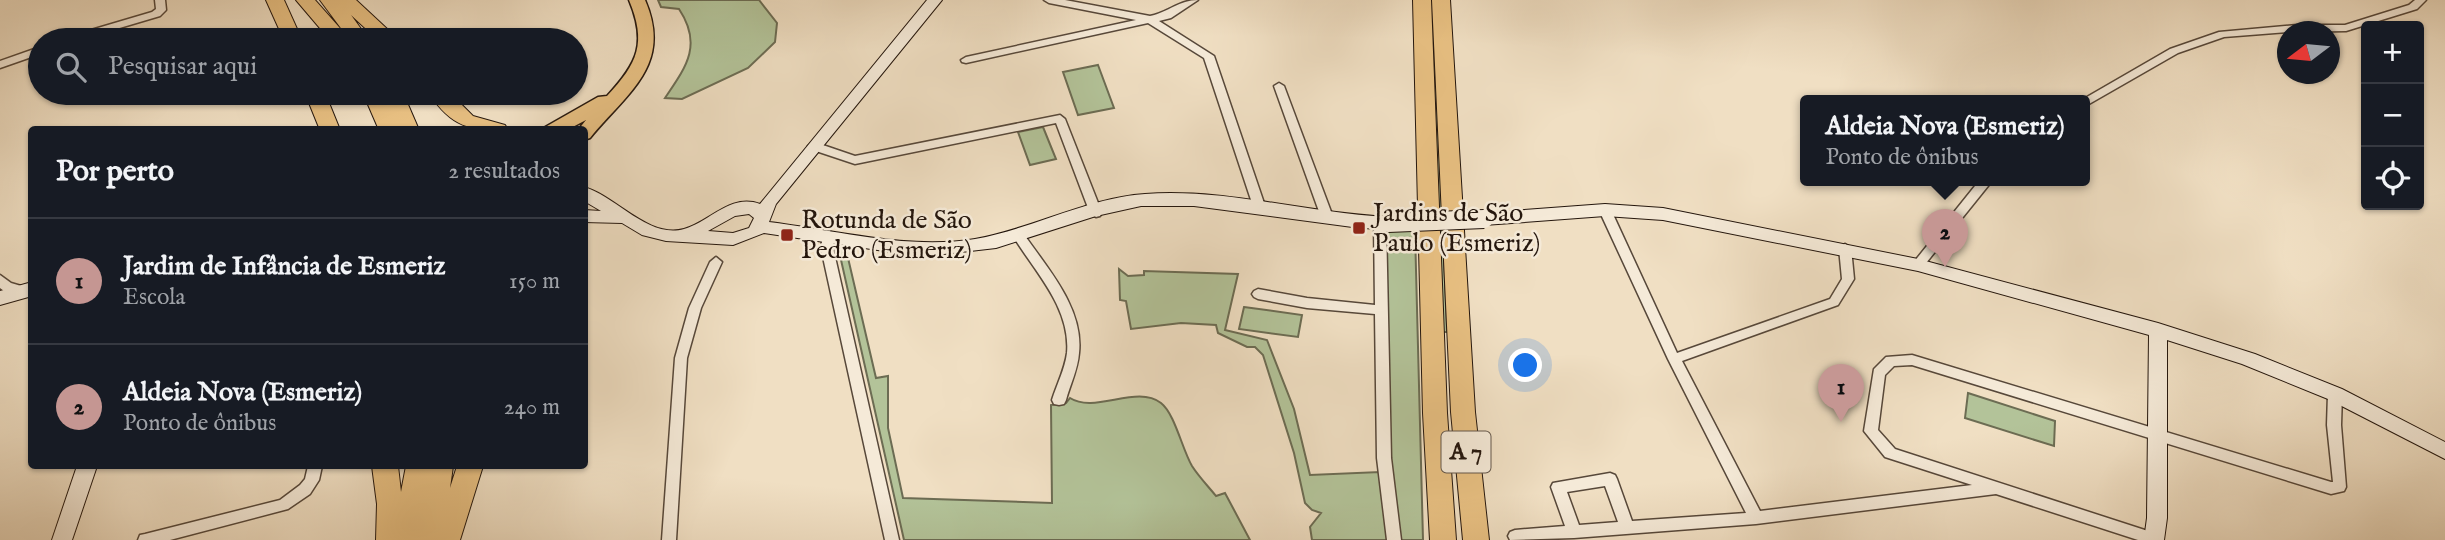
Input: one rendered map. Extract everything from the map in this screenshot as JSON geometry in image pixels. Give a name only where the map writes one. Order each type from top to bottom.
[{"type":"highway","points":[[275,0],[288,28]]},
{"type":"highway","points":[[305,0],[330,28]]},
{"type":"highway","points":[[329,0],[351,28]]},
{"type":"highway","points":[[345,0],[376,28]]},
{"type":"highway","name":"A 7","points":[[1422,0],[1435,401],[1443,540]]},
{"type":"highway","name":"A 7","points":[[1441,0],[1463,412],[1476,540]]},
{"type":"highway","points":[[320,105],[328,126]]},
{"type":"highway","points":[[379,105],[388,126]]},
{"type":"highway","points":[[399,105],[408,126]]},
{"type":"highway","points":[[451,105],[466,121],[484,126]]},
{"type":"highway","points":[[385,469],[390,504],[390,540]]},
{"type":"highway","points":[[406,540],[418,469]]},
{"type":"highway","points":[[429,540],[440,469]]},
{"type":"highway","points":[[447,540],[469,469]]},
{"type":"main road","points":[[588,129],[640,68],[648,49],[648,23],[637,0]]},
{"type":"main road","points":[[557,126],[583,115],[625,87]]},
{"type":"street","points":[[109,28],[156,14],[161,10],[160,0]]},
{"type":"street","points":[[588,196],[648,231],[742,239],[762,222],[769,202],[935,0]]},
{"type":"street","points":[[1049,0],[1148,19],[1209,56],[1260,209]]},
{"type":"street","points":[[966,60],[1167,16],[1193,0]]},
{"type":"street","points":[[2090,98],[2174,51],[2223,34],[2297,28],[2346,28],[2413,7],[2421,0]]},
{"type":"street","points":[[1100,30],[1105,19],[1102,10]]},
{"type":"street","points":[[0,65],[28,54]]},
{"type":"street","points":[[1279,86],[1327,217]]},
{"type":"street","points":[[814,146],[855,160],[1060,119],[1096,212]]},
{"type":"street","points":[[685,236],[745,207],[787,182]]},
{"type":"street","points":[[1918,265],[1982,186]]},
{"type":"street","points":[[745,207],[753,208],[762,222],[863,244],[904,249],[971,246],[1018,236],[1096,212],[1142,201],[1166,199],[1384,223],[1605,210],[1662,214],[1845,248],[1918,265],[2158,330],[2248,359],[2335,394],[2445,451]]},
{"type":"street","points":[[1605,210],[1674,359],[1756,518]]},
{"type":"street","points":[[588,216],[625,219]]},
{"type":"street","points":[[722,217],[718,229],[726,238]]},
{"type":"street","points":[[1384,223],[1380,310],[1384,458],[1394,540]]},
{"type":"street","points":[[829,235],[827,248],[892,540]]},
{"type":"street","points":[[1018,236],[1057,296],[1074,337],[1073,354],[1059,400]]},
{"type":"street","points":[[1674,359],[1834,302],[1848,279],[1845,248]]},
{"type":"street","points":[[669,540],[681,358],[695,308],[716,262]]},
{"type":"street","points":[[0,280],[7,287],[28,290]]},
{"type":"street","points":[[0,298],[28,290]]},
{"type":"street","points":[[1258,294],[1307,303],[1380,310]]},
{"type":"street","points":[[2158,330],[2157,435],[2154,540],[1890,453],[1871,431],[1879,373],[1891,361],[1912,360],[2157,435],[2336,488],[2340,483],[2334,425],[2335,394]]},
{"type":"street","points":[[62,540],[86,469]]},
{"type":"street","points":[[145,540],[283,505],[301,496],[313,481],[315,469]]},
{"type":"street","points":[[1574,532],[1558,487],[1610,479],[1627,527]]},
{"type":"street","points":[[1517,540],[1516,536],[1756,518],[1995,488]]},
{"type":"green space","points":[[658,0],[759,0],[777,23],[775,42],[748,68],[682,99],[665,98],[685,66],[691,45],[686,22],[679,9],[661,7]]},
{"type":"green space","points":[[1431,63],[1436,63],[1447,332],[1441,332]]},
{"type":"green space","points":[[1098,65],[1114,108],[1078,115],[1063,72]]},
{"type":"green space","points":[[1043,127],[1056,159],[1030,165],[1018,132]]},
{"type":"green space","points":[[1384,230],[1415,231],[1423,540],[1398,540],[1392,497]]},
{"type":"green space","points":[[845,245],[876,378],[888,376],[888,428],[903,498],[1052,503],[1051,405],[1066,403],[1070,398],[1091,403],[1140,396],[1151,398],[1166,408],[1192,466],[1216,496],[1225,493],[1250,540],[904,540],[839,251]]},
{"type":"green space","points":[[1119,269],[1128,276],[1144,275],[1144,271],[1238,274],[1225,330],[1267,340],[1294,409],[1310,475],[1380,472],[1388,540],[1312,540],[1310,527],[1321,513],[1312,510],[1305,503],[1294,453],[1263,355],[1255,347],[1247,347],[1218,333],[1216,325],[1181,323],[1131,329],[1126,301],[1120,300]]},
{"type":"green space","points":[[1244,307],[1302,315],[1298,337],[1239,329]]},
{"type":"green space","points":[[1968,393],[2055,421],[2054,446],[1965,418]]},
{"type":"place","name":"Jardins de São Paulo (Esmeriz)","points":[[1359,228]]},
{"type":"place","name":"Rotunda de São Pedro (Esmeriz)","points":[[787,235]]},
{"type":"place","name":"Aldeia Nova (Esmeriz)","points":[[1945,267]]},
{"type":"place","name":"Jardim de Infância de Esmeriz","points":[[1841,422]]}]
